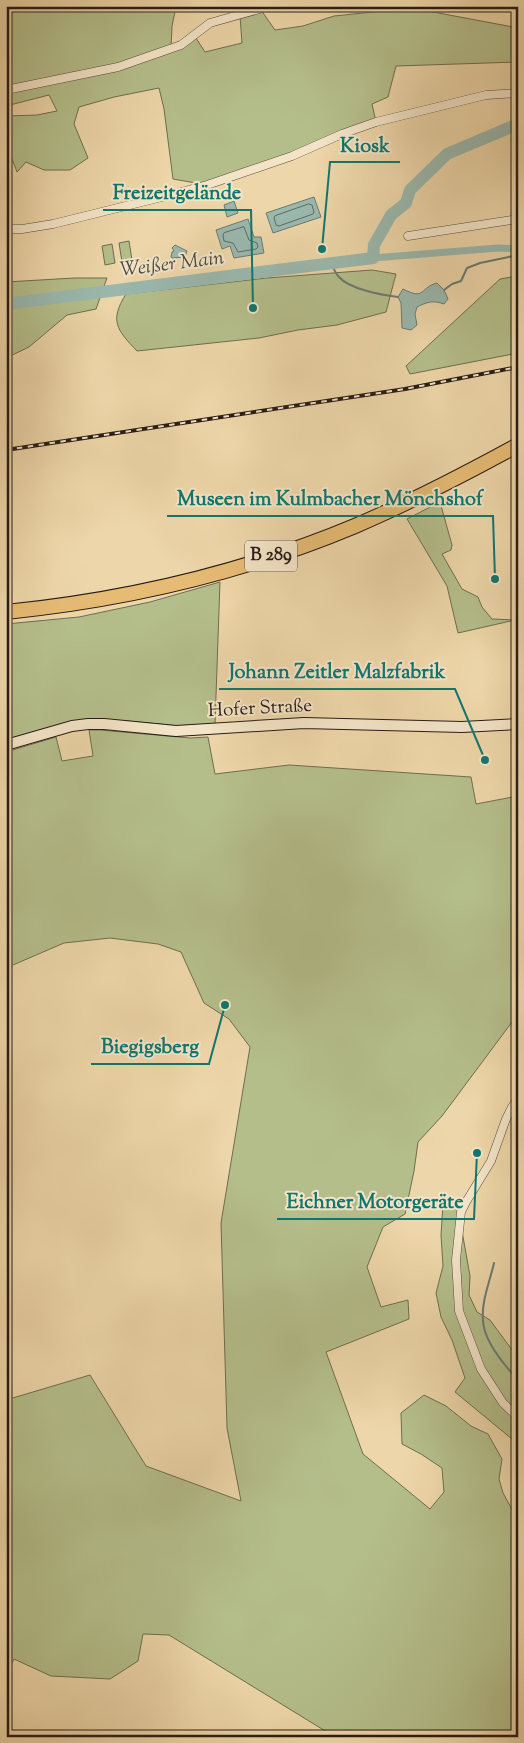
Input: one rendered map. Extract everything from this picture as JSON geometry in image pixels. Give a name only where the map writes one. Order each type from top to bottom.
[{"type":"highway","name":"B 289","points":[[6,612],[120,595],[216,572],[271,556],[346,529],[397,507],[518,445]]},
{"type":"street","points":[[6,90],[118,67],[181,45],[210,23],[270,6]]},
{"type":"street","points":[[6,229],[22,229],[53,224],[170,195],[207,185],[292,156],[342,134],[376,122],[486,95],[518,93]]},
{"type":"street","points":[[408,236],[518,219]]},
{"type":"street","name":"Hofer Straße","points":[[6,745],[72,726],[88,724],[176,731],[304,723],[462,727],[518,724]]},
{"type":"street","points":[[518,1099],[506,1118],[491,1161],[461,1212],[456,1260],[459,1311],[480,1368],[503,1403],[518,1417]]},
{"type":"green space","points":[[6,6],[190,6],[175,12],[171,48],[194,35],[205,52],[242,43],[240,16],[261,10],[275,30],[303,26],[334,16],[412,8],[513,27],[518,62],[396,66],[388,97],[372,104],[376,122],[207,185],[173,179],[164,109],[159,88],[114,97],[79,107],[74,124],[88,158],[70,170],[44,170],[26,162],[17,172],[6,147],[6,116],[37,115],[57,111],[49,95],[6,106]]},
{"type":"green space","points":[[129,241],[132,260],[122,262],[119,243]]},
{"type":"green space","points":[[112,244],[115,263],[105,265],[102,246]]},
{"type":"green space","points":[[372,270],[396,274],[386,312],[337,325],[259,338],[137,351],[124,337],[118,325],[118,311],[126,294],[267,278]]},
{"type":"green space","points":[[518,276],[518,353],[410,374],[406,366],[500,279]]},
{"type":"green space","points":[[107,278],[96,309],[67,315],[29,347],[6,358],[6,282]]},
{"type":"green space","points":[[440,502],[452,545],[451,550],[442,554],[462,589],[478,597],[482,607],[492,619],[515,620],[458,633],[447,586],[407,519]]},
{"type":"green space","points":[[220,582],[215,724],[180,726],[128,721],[88,720],[6,740],[6,624],[79,617],[150,602]]},
{"type":"green space","points":[[89,730],[190,738],[208,737],[215,774],[289,765],[471,777],[476,804],[518,796],[518,1014],[442,1116],[418,1142],[405,1214],[383,1227],[367,1267],[381,1307],[408,1300],[409,1319],[326,1352],[363,1454],[430,1509],[444,1492],[442,1468],[402,1444],[401,1413],[424,1395],[446,1406],[471,1426],[488,1434],[502,1459],[499,1479],[503,1493],[514,1513],[518,1512],[518,1737],[335,1737],[169,1635],[143,1634],[138,1661],[110,1679],[51,1676],[14,1659],[6,1675],[6,1400],[90,1375],[146,1466],[241,1501],[227,1428],[221,1223],[250,1047],[229,1019],[204,1003],[181,952],[158,944],[110,938],[64,943],[6,968],[6,752],[56,737],[62,761],[93,756]]},
{"type":"green space","points":[[457,1203],[470,1276],[469,1295],[477,1312],[490,1320],[518,1358],[518,1444],[455,1392],[465,1378],[452,1340],[441,1317],[436,1293],[443,1266],[441,1235],[443,1204]]},
{"type":"water","points":[[314,197],[321,217],[273,233],[266,213]]},
{"type":"water","points":[[234,201],[238,213],[227,217],[224,205]]},
{"type":"water","points":[[248,219],[254,237],[261,237],[264,253],[234,258],[230,246],[222,249],[216,230]]},
{"type":"water","points":[[175,245],[187,251],[185,257],[171,257],[174,251],[172,248]]},
{"type":"water","points":[[437,283],[444,290],[448,299],[444,304],[430,302],[417,307],[415,314],[417,325],[411,330],[402,328],[401,303],[398,297],[403,289],[416,294]]},
{"type":"waterway","name":"Weißer Main","points":[[6,304],[373,258],[374,245],[391,215],[406,203],[410,190],[447,154],[518,124]]},
{"type":"waterway","name":"Weißer Main","points":[[373,258],[498,248],[518,249]]},
{"type":"waterway","points":[[444,290],[452,284],[461,281],[467,268],[480,263],[518,255]]},
{"type":"waterway","points":[[331,263],[335,272],[350,285],[375,293],[398,297]]},
{"type":"waterway","points":[[494,1263],[483,1306],[484,1329],[496,1353],[518,1380]]},
{"type":"railway","points":[[6,450],[405,389],[518,367]]},
{"type":"place","name":"Kiosk","points":[[322,249]]},
{"type":"place","name":"Freizeitgelände","points":[[253,308]]},
{"type":"place","name":"Museen im Kulmbacher Mönchshof","points":[[495,579]]},
{"type":"place","name":"Johann Zeitler Malzfabrik","points":[[485,760]]},
{"type":"place","name":"Biegigsberg","points":[[225,1005]]},
{"type":"place","name":"Eichner Motorgeräte","points":[[477,1153]]}]
